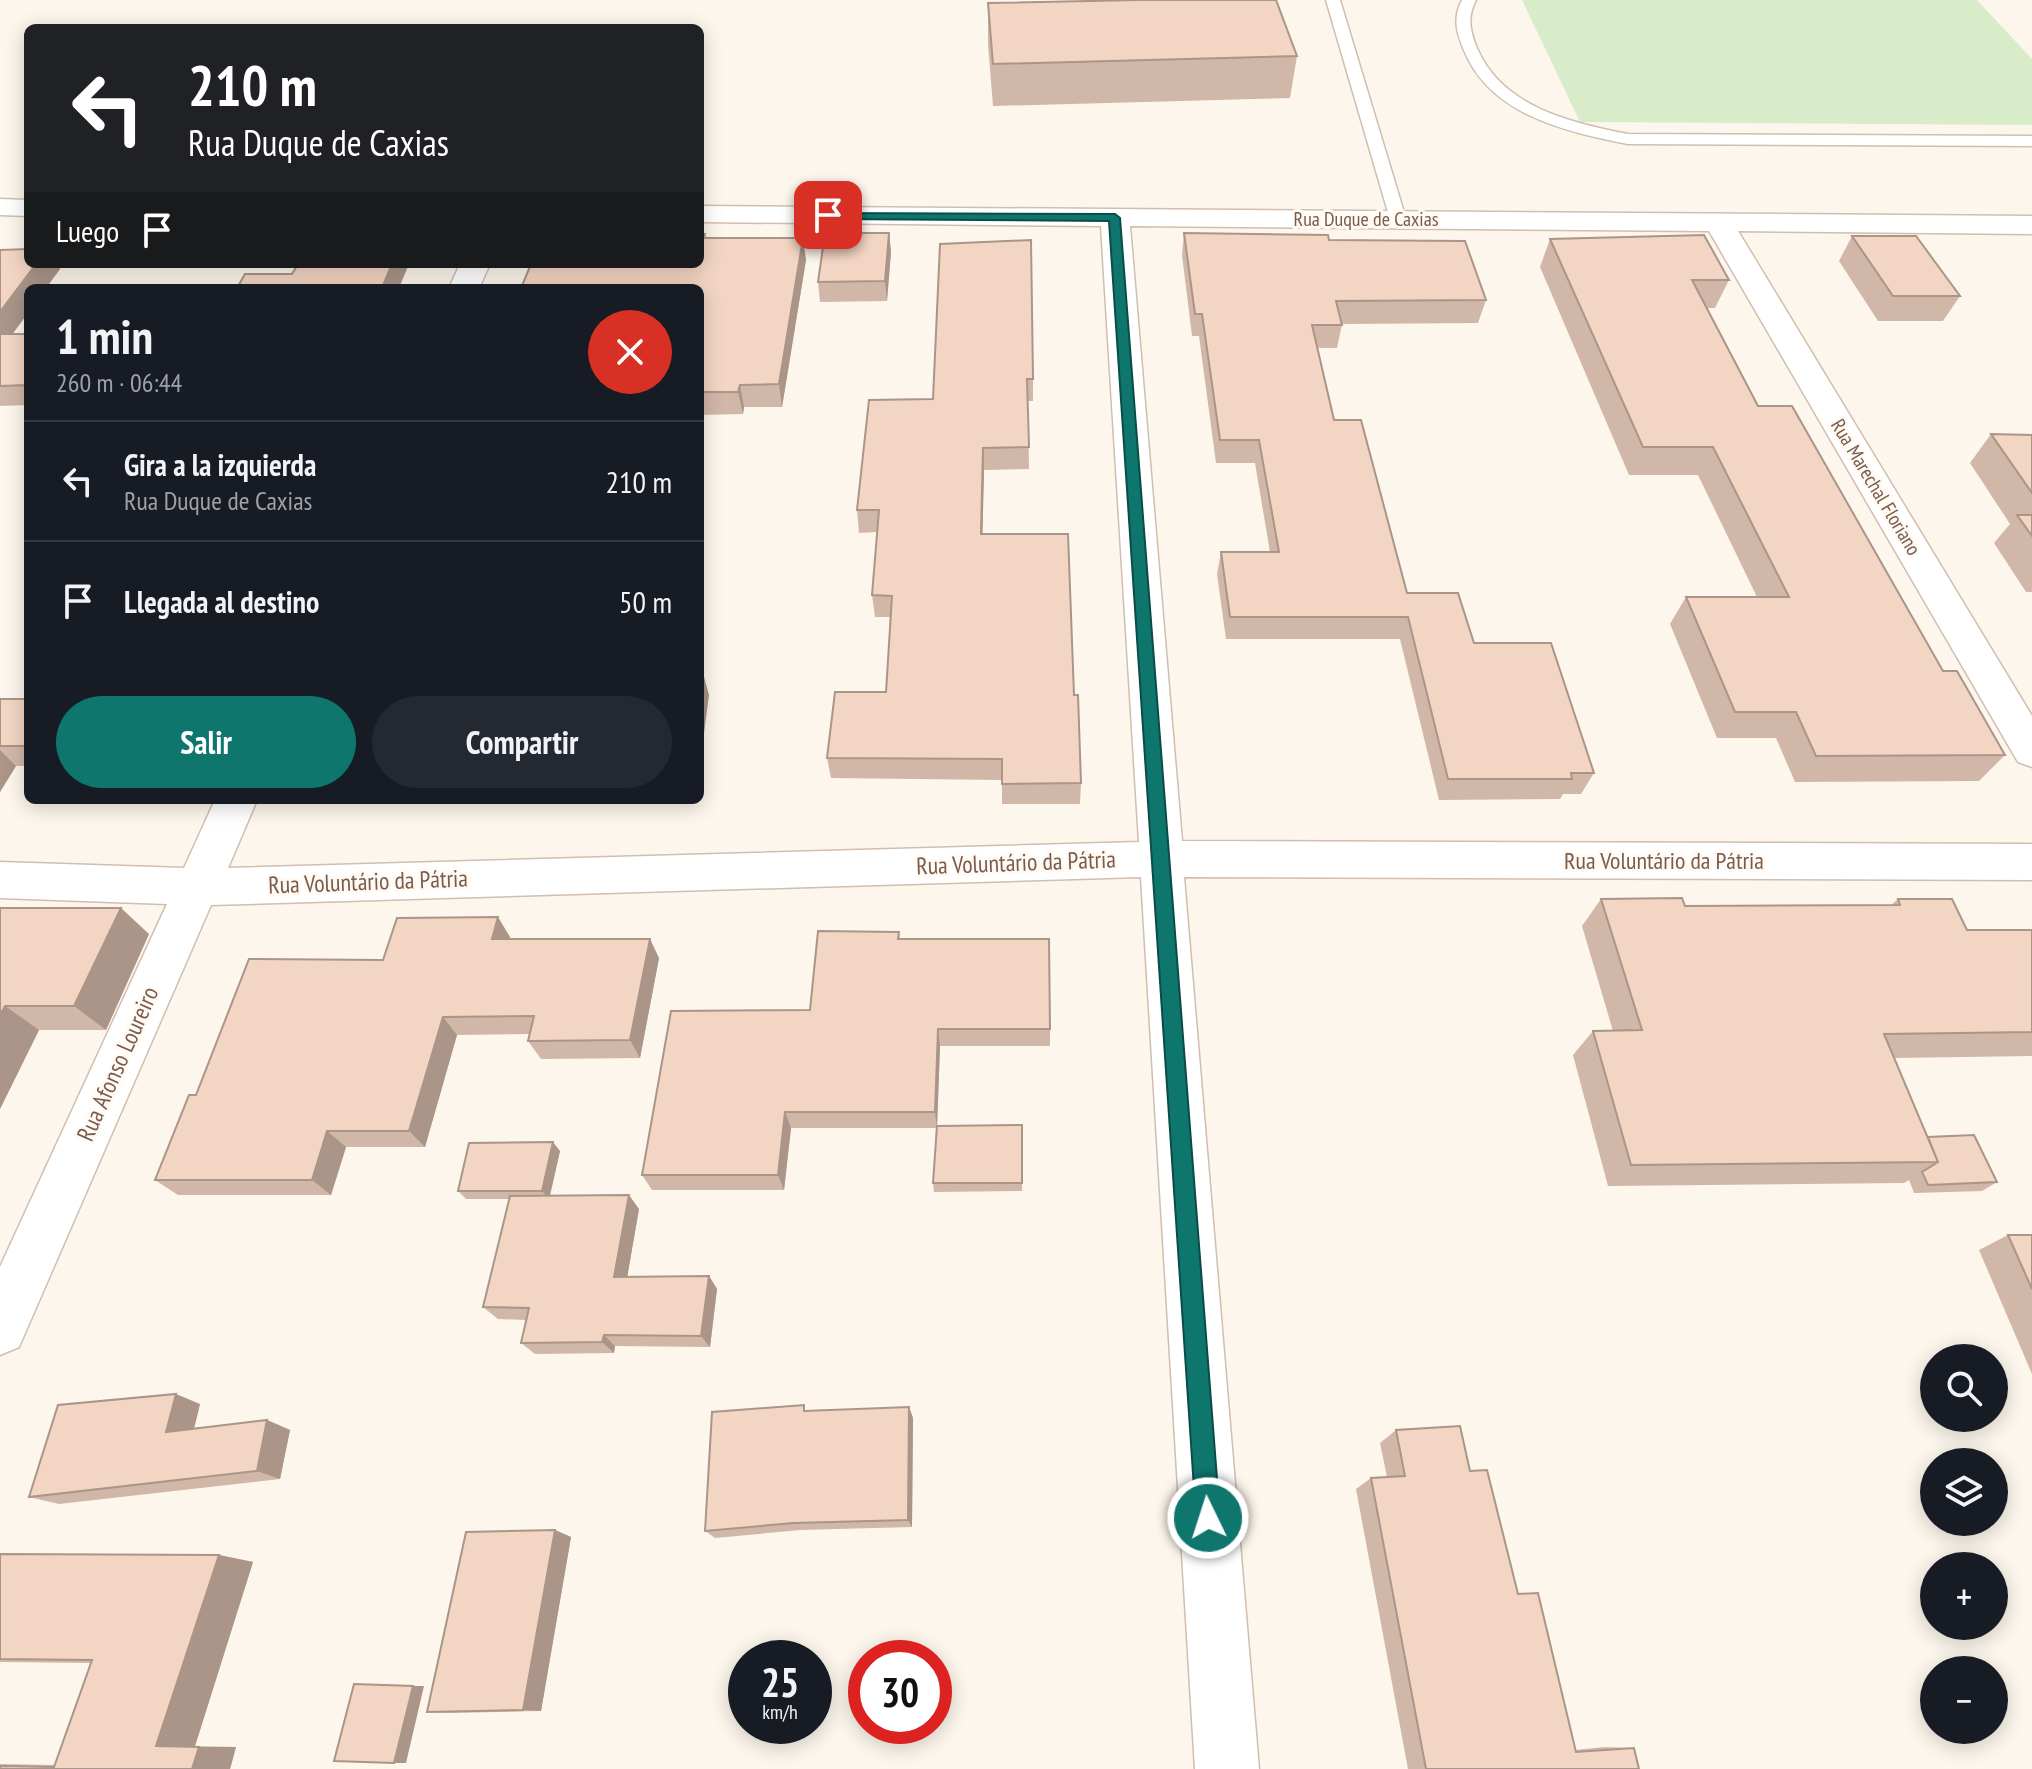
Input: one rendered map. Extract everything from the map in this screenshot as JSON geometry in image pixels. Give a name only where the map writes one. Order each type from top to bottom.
[{"type":"street","points":[[0,207],[24,208]]},
{"type":"street","name":"Rua Duque de Caxias","points":[[704,214],[2032,225]]},
{"type":"street","points":[[1115,218],[1227,1769]]},
{"type":"street","name":"Rua Marechal Floriano","points":[[1719,224],[2032,751]]},
{"type":"street","name":"Rua Afonso Loureiro","points":[[0,1328],[234,804]]},
{"type":"street","name":"Rua Voluntário da Pátria","points":[[0,880],[197,887],[1160,859],[2032,862]]},
{"type":"lane","points":[[1333,0],[1398,219]]},
{"type":"lane","points":[[1469,0],[1463,9],[1465,35],[1472,61],[1491,84],[1521,106],[1589,132],[1628,139],[2032,141]]},
{"type":"green space","points":[[1522,0],[1977,0],[2032,59],[2032,125],[1580,122]]},
{"type":"building","points":[[1276,0],[1297,56],[993,64],[988,3]]},
{"type":"building","points":[[825,233],[889,233],[885,281],[818,282]]},
{"type":"building","points":[[1184,233],[1328,235],[1329,240],[1465,241],[1486,300],[1336,301],[1342,325],[1312,325],[1334,420],[1361,420],[1407,593],[1458,593],[1474,643],[1551,643],[1594,773],[1571,773],[1572,779],[1448,779],[1408,617],[1230,617],[1221,552],[1279,552],[1259,440],[1220,440],[1202,314],[1195,314]]},
{"type":"building","points":[[1704,235],[1729,280],[1692,280],[1758,406],[1792,406],[1943,671],[1957,671],[2005,755],[1816,756],[1796,712],[1735,712],[1686,597],[1789,597],[1713,447],[1643,447],[1550,239]]},
{"type":"building","points":[[1852,236],[1916,236],[1960,296],[1893,296]]},
{"type":"building","points":[[704,238],[803,238],[779,384],[740,385],[738,392],[704,392],[704,284],[523,284],[529,268],[704,268]]},
{"type":"building","points":[[1031,240],[1033,379],[1027,379],[1029,447],[983,448],[981,534],[1068,534],[1074,695],[1078,695],[1081,783],[1002,784],[1002,759],[827,758],[835,692],[886,692],[892,596],[872,595],[879,510],[857,510],[869,400],[933,399],[940,244]]},
{"type":"building","points":[[24,249],[24,268],[33,268],[0,312],[0,250]]},
{"type":"building","points":[[296,268],[390,268],[384,284],[239,284],[245,274],[292,274]]},
{"type":"building","points":[[0,334],[24,334],[24,385],[0,386]]},
{"type":"building","points":[[1991,434],[2032,435],[2032,493]]},
{"type":"building","points":[[2017,515],[2032,515],[2032,536]]},
{"type":"building","points":[[0,699],[24,699],[24,746],[0,746]]},
{"type":"building","points":[[1682,898],[1685,906],[1900,905],[1898,899],[1952,899],[1967,930],[2032,930],[2032,1032],[1884,1034],[1938,1162],[1631,1165],[1593,1031],[1642,1030],[1601,899]]},
{"type":"building","points":[[0,908],[121,908],[74,1006],[5,1006],[0,1015]]},
{"type":"building","points":[[498,917],[492,939],[650,939],[630,1040],[528,1041],[534,1016],[443,1017],[409,1131],[327,1131],[312,1180],[155,1180],[189,1095],[196,1095],[249,959],[383,960],[397,918]]},
{"type":"building","points":[[818,931],[899,932],[898,939],[1049,939],[1050,1029],[938,1029],[935,1112],[785,1112],[778,1175],[642,1175],[671,1011],[810,1010]]},
{"type":"building","points":[[1022,1125],[1022,1183],[933,1183],[937,1126]]},
{"type":"building","points":[[1974,1135],[1997,1182],[1928,1185],[1922,1172],[1938,1162],[1928,1137]]},
{"type":"building","points":[[553,1142],[542,1191],[458,1191],[469,1143]]},
{"type":"building","points":[[629,1195],[614,1277],[709,1276],[701,1336],[604,1335],[602,1342],[521,1343],[529,1308],[483,1307],[510,1196]]},
{"type":"building","points":[[2008,1235],[2032,1235],[2032,1289]]},
{"type":"building","points":[[176,1394],[166,1432],[267,1420],[257,1471],[29,1497],[58,1405]]},
{"type":"building","points":[[804,1405],[804,1411],[909,1407],[908,1520],[793,1523],[705,1531],[712,1412]]},
{"type":"building","points":[[1460,1426],[1470,1471],[1487,1470],[1518,1594],[1538,1593],[1576,1752],[1634,1748],[1639,1769],[1426,1769],[1371,1478],[1405,1476],[1396,1430]]},
{"type":"building","points":[[555,1530],[523,1710],[427,1712],[466,1532]]},
{"type":"building","points":[[0,1554],[219,1555],[156,1746],[199,1747],[192,1769],[0,1769],[0,1766],[54,1767],[92,1660],[0,1659]]},
{"type":"building","points":[[354,1684],[413,1686],[394,1763],[334,1761]]},
{"type":"route","points":[[828,215],[1115,218],[1208,1518]]}]
